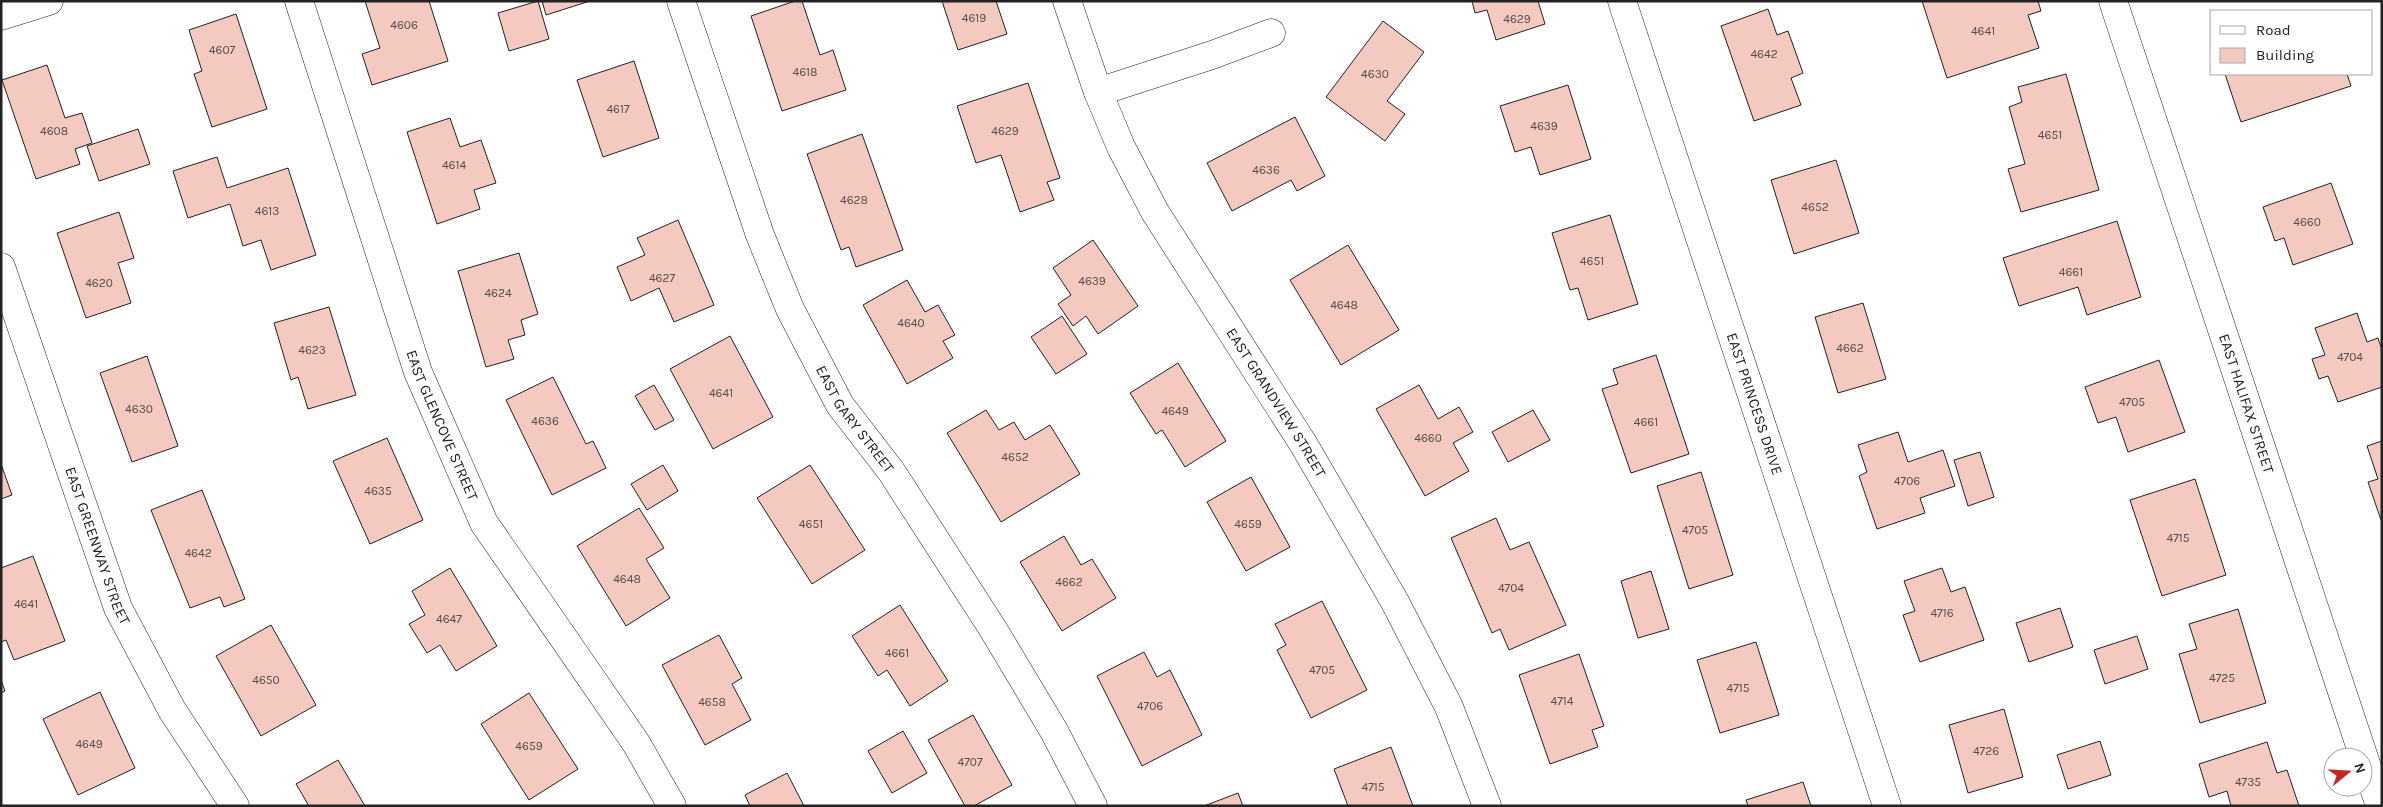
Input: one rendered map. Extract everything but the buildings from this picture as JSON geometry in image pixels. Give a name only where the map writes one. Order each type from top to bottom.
[{"type":"street","points":[[1,16],[49,1]]},
{"type":"street","name":"EAST GLENCOVE STREET","points":[[299,1],[418,372],[484,522],[636,743],[672,806]]},
{"type":"street","name":"EAST GARY STREET","points":[[681,1],[760,235],[790,309],[840,405],[891,472],[993,629],[1054,731],[1093,806]]},
{"type":"street","name":"EAST GRANDVIEW STREET","points":[[1067,1],[1098,92],[1120,147],[1155,212],[1304,445],[1395,602],[1449,707],[1487,806]]},
{"type":"street","name":"EAST PRINCESS DRIVE","points":[[1622,1],[1887,806]]},
{"type":"street","name":"EAST HALIFAX STREET","points":[[2113,1],[2380,806]]},
{"type":"street","points":[[1098,92],[1212,55],[1271,33]]},
{"type":"street","name":"EAST GREENWAY STREET","points":[[1,267],[118,608],[172,710],[234,806]]}]
